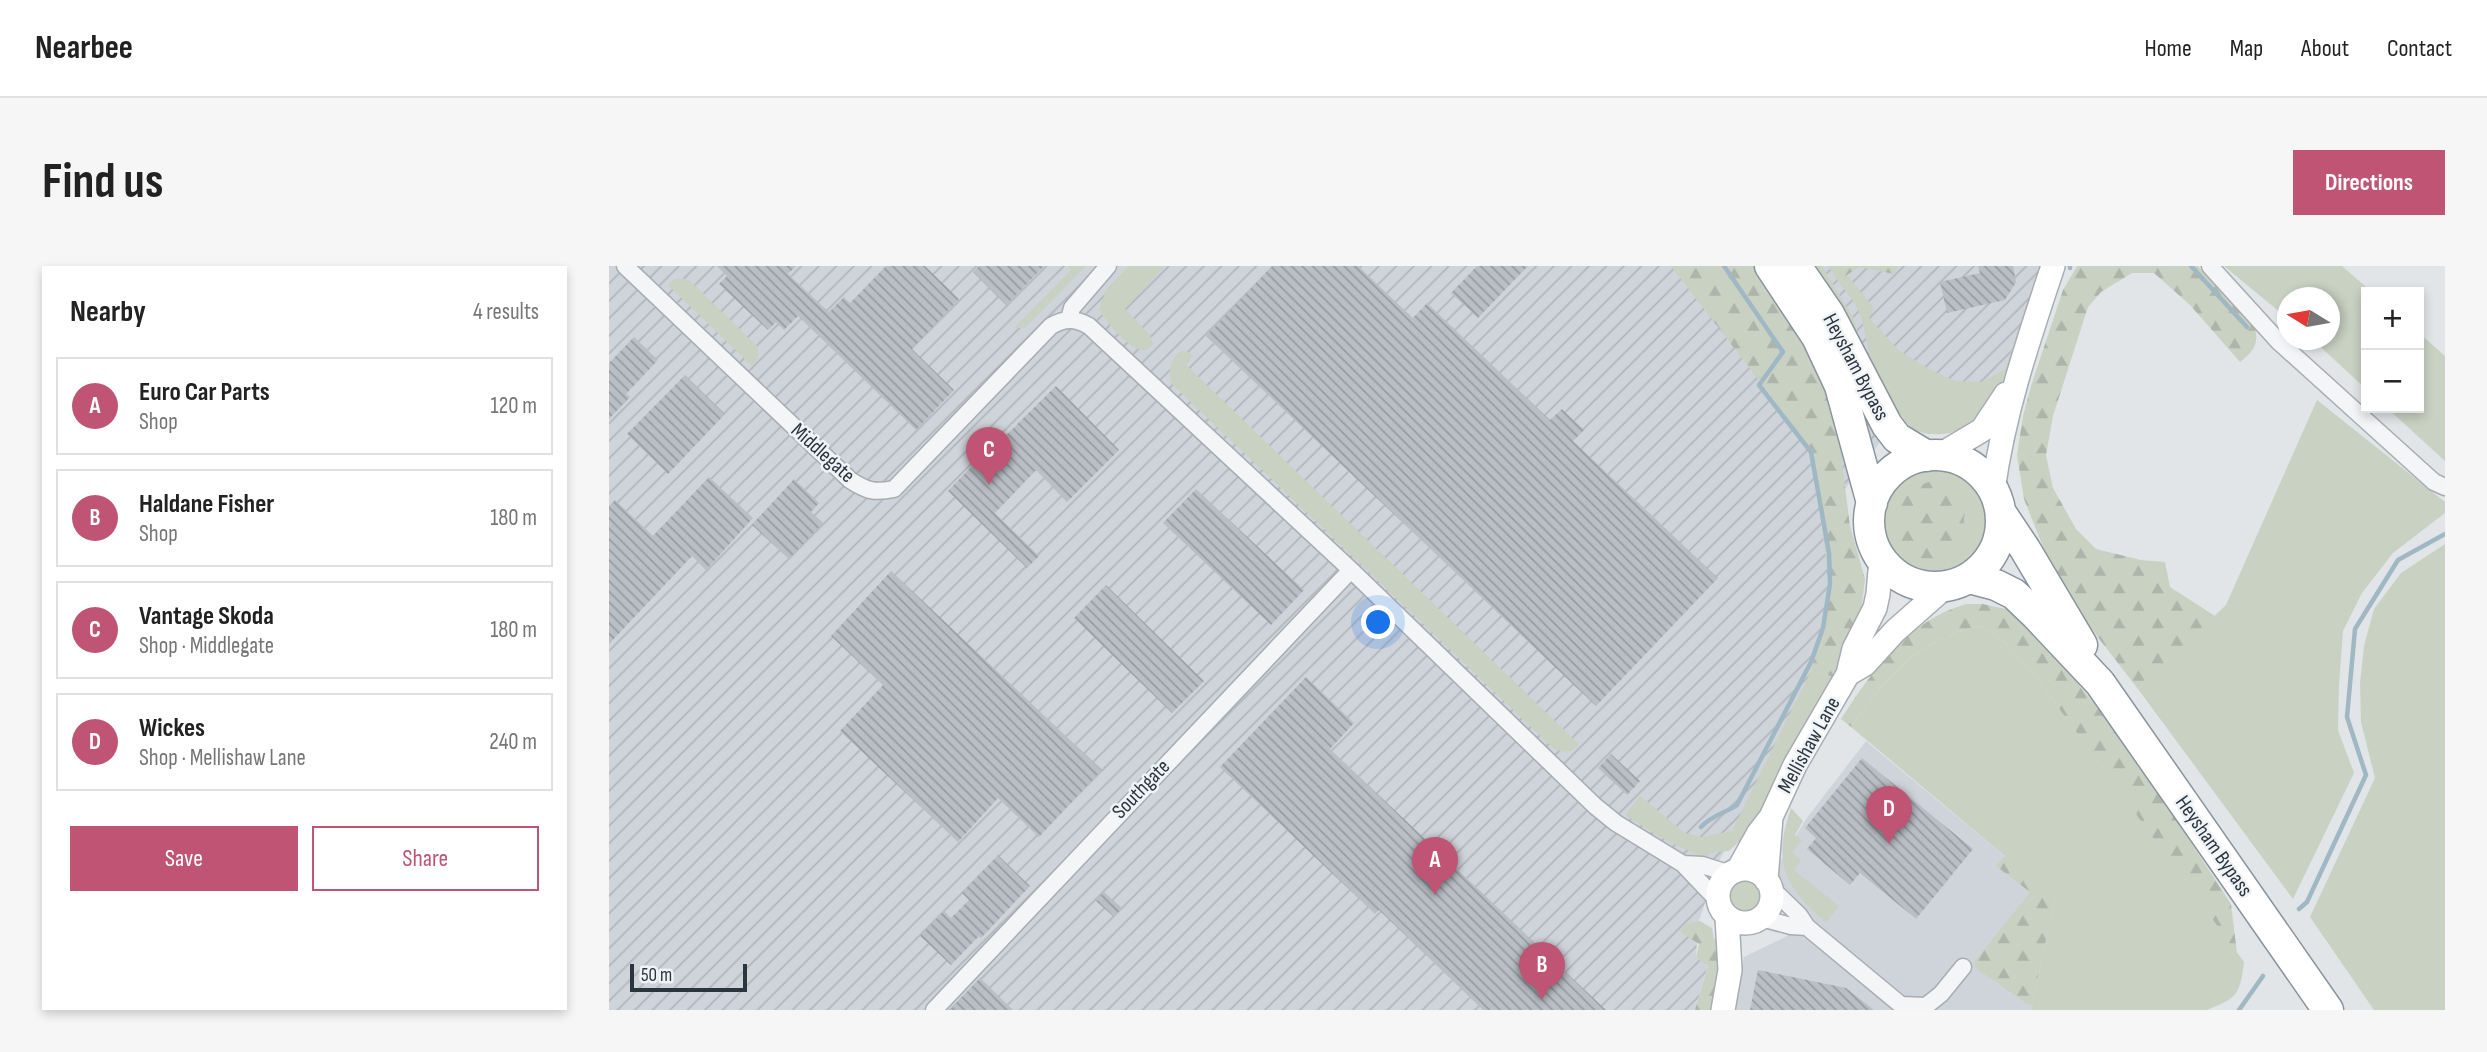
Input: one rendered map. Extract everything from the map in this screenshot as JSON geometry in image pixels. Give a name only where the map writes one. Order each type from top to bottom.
[{"type":"highway","name":"Heysham Bypass","points":[[1770,266],[1817,337],[1836,377],[1849,412],[1872,503]]},
{"type":"highway","name":"Heysham Bypass","points":[[1796,266],[1829,314],[1896,438],[1933,456]]},
{"type":"highway","points":[[1933,456],[1956,459],[1971,466],[1984,477],[1997,502],[2000,533],[1994,551],[1983,566],[1957,582],[1927,587],[1909,582],[1893,572],[1881,559],[1872,541],[1869,522],[1872,503],[1880,485],[1892,471],[1909,461],[1933,456]]},
{"type":"highway","name":"Heysham Bypass","points":[[1997,502],[2085,650],[2100,683]]},
{"type":"highway","name":"Heysham Bypass","points":[[1957,582],[1996,585],[2014,594],[2100,683],[2328,1010]]},
{"type":"main road","points":[[1997,502],[2000,440],[2052,267]]},
{"type":"main road","points":[[1933,456],[1982,430],[2016,380]]},
{"type":"main road","name":"Mellishaw Lane","points":[[1734,872],[1772,817],[1795,765],[1849,674],[1854,649],[1875,608],[1881,559]]},
{"type":"main road","name":"Mellishaw Lane","points":[[1849,674],[1865,664],[1895,631],[1957,582]]},
{"type":"main road","name":"Mellishaw Lane","points":[[1768,884],[1772,817]]},
{"type":"main road","points":[[1723,1010],[1730,970],[1721,885],[1734,872],[1753,871],[1768,884],[1770,904],[1757,920],[1730,970]]},
{"type":"main road","points":[[1723,909],[1738,922],[1757,920]]},
{"type":"street","name":"Middlegate","points":[[625,266],[850,480],[866,491],[894,489],[1051,326],[1069,319],[1072,308],[1108,266]]},
{"type":"street","points":[[2210,266],[2279,342],[2443,486]]},
{"type":"street","points":[[1069,319],[1089,326],[1351,570],[1595,806],[1616,824],[1683,864],[1723,909]]},
{"type":"street","name":"Southgate","points":[[934,1010],[1351,570]]},
{"type":"street","points":[[1683,864],[1734,872]]},
{"type":"street","points":[[1768,884],[1799,915],[1807,927],[1901,1005],[1926,1006],[1941,994],[1963,967]]},
{"type":"street","points":[[1757,920],[1807,927]]},
{"type":"shaded area","points":[[609,266],[2042,266],[2005,369],[1951,433],[1926,434],[1915,430],[1901,414],[1829,511],[1855,602],[1718,863],[1698,924],[1696,958],[1708,965],[1695,1010],[609,1010]]},
{"type":"shaded area","points":[[1866,741],[2055,898],[2031,1010],[1733,1010],[1744,957],[1787,936],[1799,916],[1773,874],[1806,819]]},
{"type":"green space","points":[[1068,266],[1086,266],[1025,328],[1014,328],[1071,270]]},
{"type":"green space","points":[[1129,266],[1165,266],[1125,309],[1150,335],[1153,344],[1146,351],[1125,341],[1099,310],[1106,290]]},
{"type":"green space","points":[[1671,266],[1753,266],[1816,354],[1846,446],[1842,463],[1850,526],[1865,579],[1861,611],[1833,677],[1812,669],[1829,587],[1813,451]]},
{"type":"green space","points":[[1806,266],[1822,266],[1854,319],[1862,348]]},
{"type":"green space","points":[[1828,266],[1898,266],[1894,274],[1859,267],[1838,281]]},
{"type":"green space","points":[[2042,266],[2010,367],[1998,392],[1982,413],[1964,427],[1942,434],[1923,433],[1907,424],[1869,354],[1859,312],[1838,281],[1847,275],[1874,308],[1869,318],[1898,350],[1955,381],[1983,382],[2005,369]]},
{"type":"green space","points":[[2077,266],[2198,266],[2255,328],[2256,334],[2254,348],[2240,362],[2190,305],[2154,273],[2132,273],[2101,292],[2088,307],[2053,416],[2046,455],[2053,488],[2076,529],[2096,549],[2141,560],[2165,562],[2170,587],[2215,616],[2138,689],[2059,587],[2024,499],[2017,455],[2032,383],[2063,290]]},
{"type":"green space","points":[[2224,266],[2342,266],[2366,287],[2361,287],[2361,384],[2324,350],[2340,350],[2340,287],[2277,287],[2277,310]]},
{"type":"green space","points":[[675,279],[690,281],[757,346],[758,357],[752,366],[668,285]]},
{"type":"green space","points":[[2424,337],[2445,356],[2445,461],[2392,413],[2424,413]]},
{"type":"green space","points":[[1181,351],[1193,356],[1186,365],[1579,744],[1573,750],[1567,752],[1553,748],[1171,383],[1171,365]]},
{"type":"green space","points":[[2317,400],[2445,502],[2445,513],[2393,553],[2362,593],[2343,631],[2338,730],[2354,773],[2293,899],[2138,689],[2226,605]]},
{"type":"green space","points":[[1935,469],[1955,473],[1972,484],[1983,501],[1987,521],[1983,541],[1972,558],[1955,569],[1935,573],[1915,569],[1898,558],[1887,541],[1883,521],[1887,501],[1898,484],[1915,473]]},
{"type":"green space","points":[[1940,479],[1954,486],[1963,497],[1967,541],[1950,558],[1932,561],[1915,555],[1903,542],[1896,524],[1898,506],[1912,490]]},
{"type":"green space","points":[[2445,544],[2445,1010],[2374,1010],[2310,917],[2375,778],[2361,722],[2360,683],[2364,646],[2374,609],[2401,573]]},
{"type":"green space","points":[[1966,604],[1983,604],[2015,611],[2092,701],[2140,764],[2231,904],[2237,953],[2031,670],[2002,640],[1980,626],[1939,639],[1922,650],[1890,677],[1851,727],[1841,719],[1865,683],[1909,635],[1945,612]]},
{"type":"green space","points":[[1980,626],[2002,640],[2031,670],[2244,962],[2238,989],[2225,1002],[2207,1010],[2031,1010],[2055,898],[1851,727],[1890,677],[1905,663],[1939,639]]},
{"type":"green space","points":[[1812,669],[1833,677],[1745,842],[1741,840],[1729,851],[1710,853],[1707,858],[1701,857],[1660,837],[1625,815],[1640,796],[1685,833],[1702,837],[1732,831]]},
{"type":"green space","points":[[1791,808],[1803,821],[1795,835],[1802,840],[1792,852],[1801,860],[1794,870],[1839,906],[1826,923],[1800,897],[1786,872],[1783,844]]},
{"type":"green space","points":[[2005,856],[2055,898],[2032,1005],[1974,967],[1975,961],[2030,892],[1996,866]]},
{"type":"green space","points":[[1745,880],[1756,885],[1761,896],[1756,907],[1745,912],[1734,907],[1729,896],[1734,885]]},
{"type":"green space","points":[[1700,921],[1712,928],[1714,939],[1721,939],[1720,973],[1711,1010],[1695,1010],[1708,966],[1696,958],[1699,944],[1680,932],[1686,923]]},
{"type":"building","points":[[717,266],[796,266],[788,274],[829,312],[844,297],[850,303],[886,266],[925,266],[959,299],[912,349],[954,390],[916,430],[798,316],[784,330],[776,322],[768,330],[719,284],[727,276]]},
{"type":"building","points":[[979,266],[1044,266],[1006,305],[973,272]]},
{"type":"building","points":[[1272,266],[1358,266],[1413,318],[1427,303],[1550,420],[1562,409],[1584,430],[1573,441],[1718,578],[1596,706],[1206,336]]},
{"type":"building","points":[[1477,266],[1528,266],[1478,318],[1451,293]]},
{"type":"building","points":[[1978,266],[2013,266],[2016,282],[2005,300],[1947,313],[1940,282],[1980,273]]},
{"type":"building","points":[[634,337],[658,360],[626,394],[630,397],[609,419],[609,363]]},
{"type":"building","points":[[685,375],[725,414],[668,474],[627,434]]},
{"type":"building","points":[[1056,386],[1119,450],[1067,502],[1036,470],[995,513],[1039,556],[1027,568],[948,491],[993,444],[995,446]]},
{"type":"building","points":[[709,477],[753,518],[706,570],[692,556],[609,644],[609,506],[615,500],[653,536]]},
{"type":"building","points":[[794,479],[819,503],[811,512],[823,523],[789,559],[752,525]]},
{"type":"building","points":[[1196,489],[1304,590],[1271,625],[1163,523]]},
{"type":"building","points":[[891,571],[1102,770],[1039,837],[998,798],[958,842],[840,731],[883,685],[831,636]]},
{"type":"building","points":[[1106,585],[1204,681],[1172,713],[1074,618]]},
{"type":"building","points":[[1306,677],[1354,723],[1330,749],[1606,1010],[1483,1010],[1379,910],[1375,914],[1220,767]]},
{"type":"building","points":[[1611,754],[1640,781],[1627,795],[1598,768]]},
{"type":"building","points":[[1862,758],[1973,849],[1916,919],[1860,873],[1850,885],[1807,849],[1816,838],[1805,828]]},
{"type":"building","points":[[998,855],[1030,886],[981,938],[979,936],[951,965],[920,936],[944,911],[951,918],[969,900],[962,893]]},
{"type":"building","points":[[1104,892],[1122,908],[1114,917],[1096,901]]},
{"type":"building","points":[[1758,970],[1846,988],[1874,1010],[1750,1010]]},
{"type":"building","points":[[980,978],[1013,1010],[950,1010]]},
{"type":"waterway","points":[[1701,827],[1737,805],[1811,662],[1823,628],[1830,584],[1829,553],[1811,452],[1759,385],[1783,352],[1724,266]]},
{"type":"waterway","points":[[2191,266],[2247,327]]},
{"type":"waterway","points":[[2299,909],[2307,902],[2366,775],[2347,717],[2355,629],[2398,560],[2445,534]]},
{"type":"waterway","points":[[2239,1010],[2263,976]]},
{"type":"place","name":"Vantage Skoda","points":[[989,485]]},
{"type":"place","name":"Wickes","points":[[1889,844]]},
{"type":"place","name":"Euro Car Parts","points":[[1435,895]]},
{"type":"place","name":"Haldane Fisher","points":[[1542,1000]]}]
